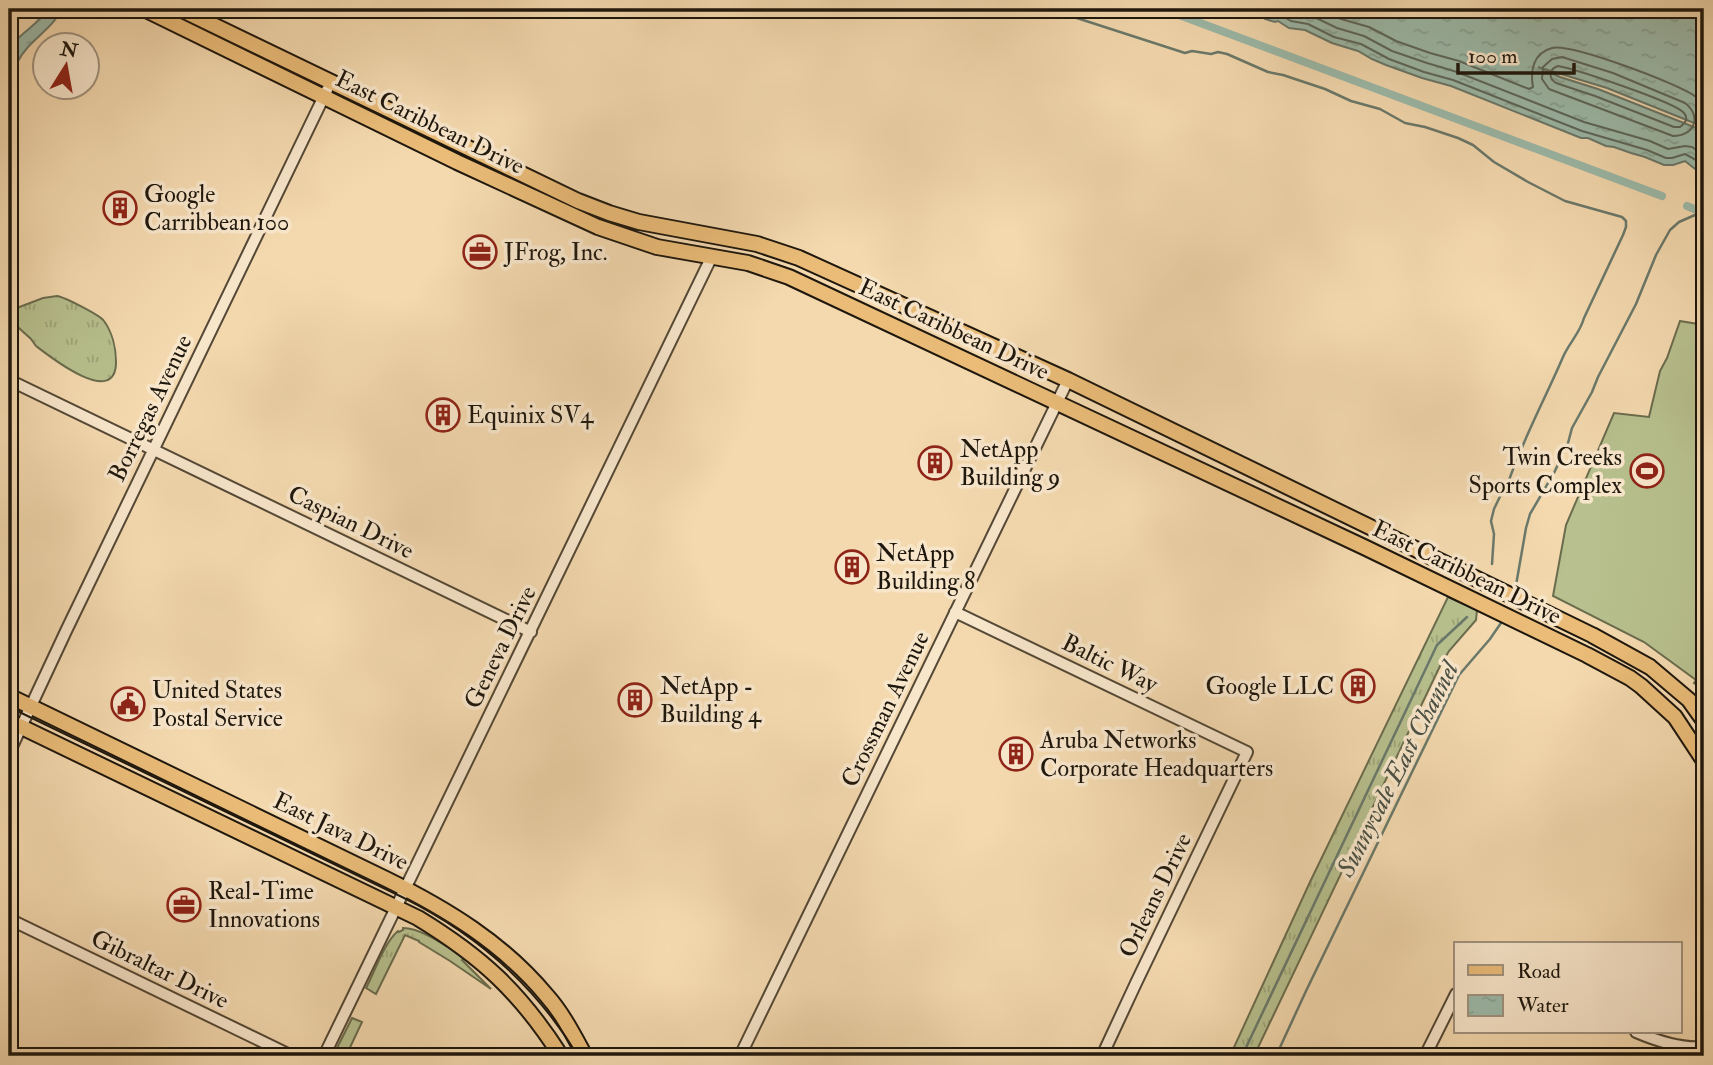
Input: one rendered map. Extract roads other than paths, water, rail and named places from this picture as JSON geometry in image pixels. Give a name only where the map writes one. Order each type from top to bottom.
[{"type":"main road","name":"East Caribbean Drive","points":[[144,9],[457,162],[598,227],[657,247],[748,263],[789,276],[1492,609],[1630,678],[1675,718],[1704,761]]},
{"type":"main road","name":"East Caribbean Drive","points":[[180,9],[544,185],[609,213],[657,226],[757,244],[799,258],[1068,380],[1592,635],[1650,667],[1689,700],[1704,721]]},
{"type":"main road","name":"East Java Drive","points":[[9,696],[406,888],[461,919],[521,967],[548,997],[585,1056]]},
{"type":"main road","name":"East Java Drive","points":[[15,724],[418,918],[443,933],[497,975],[543,1028],[561,1056]]},
{"type":"street","name":"Borregas Avenue","points":[[9,754],[15,724],[30,707],[332,82]]},
{"type":"street","name":"Geneva Drive","points":[[324,1056],[712,256]]},
{"type":"street","name":"Caspian Drive","points":[[9,380],[531,632]]},
{"type":"street","name":"Crossman Avenue","points":[[740,1056],[1068,380]]},
{"type":"street","name":"Baltic Way","points":[[956,612],[1247,752]]},
{"type":"street","name":"Orleans Drive","points":[[1102,1056],[1247,752]]},
{"type":"street","name":"Gibraltar Drive","points":[[9,919],[292,1056]]},
{"type":"street","points":[[1426,1056],[1454,998]]},
{"type":"street","points":[[1642,1034],[1686,1047],[1704,1047]]},
{"type":"water","points":[[47,9],[62,9],[44,32],[32,32],[32,43],[14,68],[9,82],[8,56],[12,46]]},
{"type":"water","points":[[1248,9],[1704,9],[1704,127],[1607,88],[1538,67],[1704,131],[1704,166],[1695,169],[1685,161],[1664,165],[1588,138],[1581,138],[1451,86],[1386,65],[1305,30],[1289,28],[1278,21],[1265,19]]},
{"type":"waterway","points":[[1049,9],[1185,53],[1192,51],[1227,54],[1268,72],[1380,109],[1405,123],[1425,127],[1473,145],[1494,162],[1565,201],[1622,217],[1626,221],[1623,235],[1580,328],[1563,357],[1494,509],[1491,521],[1494,534],[1492,564]]},
{"type":"waterway","points":[[1163,9],[1662,196]]},
{"type":"waterway","points":[[1687,206],[1701,212]]},
{"type":"waterway","name":"Sunnyvale East Channel","points":[[1515,591],[1530,514],[1554,473],[1572,428],[1636,304],[1656,255],[1670,230],[1679,222],[1704,211]]},
{"type":"waterway","points":[[1242,1056],[1437,645],[1467,617]]},
{"type":"waterway","name":"Sunnyvale East Channel","points":[[1276,1056],[1459,675],[1503,620]]},
{"type":"tram line","points":[[9,707],[429,911],[479,945],[523,984],[578,1056]]},
{"type":"place","name":"Google Carribbean 100","points":[[120,208]]},
{"type":"place","name":"JFrog, Inc.","points":[[480,252]]},
{"type":"place","name":"Equinix SV4","points":[[443,415]]},
{"type":"place","name":"NetApp Building 9","points":[[935,463]]},
{"type":"place","name":"Twin Creeks Sports Complex","points":[[1647,471]]},
{"type":"place","name":"NetApp Building 8","points":[[852,567]]},
{"type":"place","name":"Google LLC","points":[[1358,686]]},
{"type":"place","name":"NetApp - Building 4","points":[[635,700]]},
{"type":"place","name":"United States Postal Service","points":[[128,704]]},
{"type":"place","name":"Aruba Networks Corporate Headquarters","points":[[1016,754]]},
{"type":"place","name":"Real-Time Innovations","points":[[184,905]]}]
